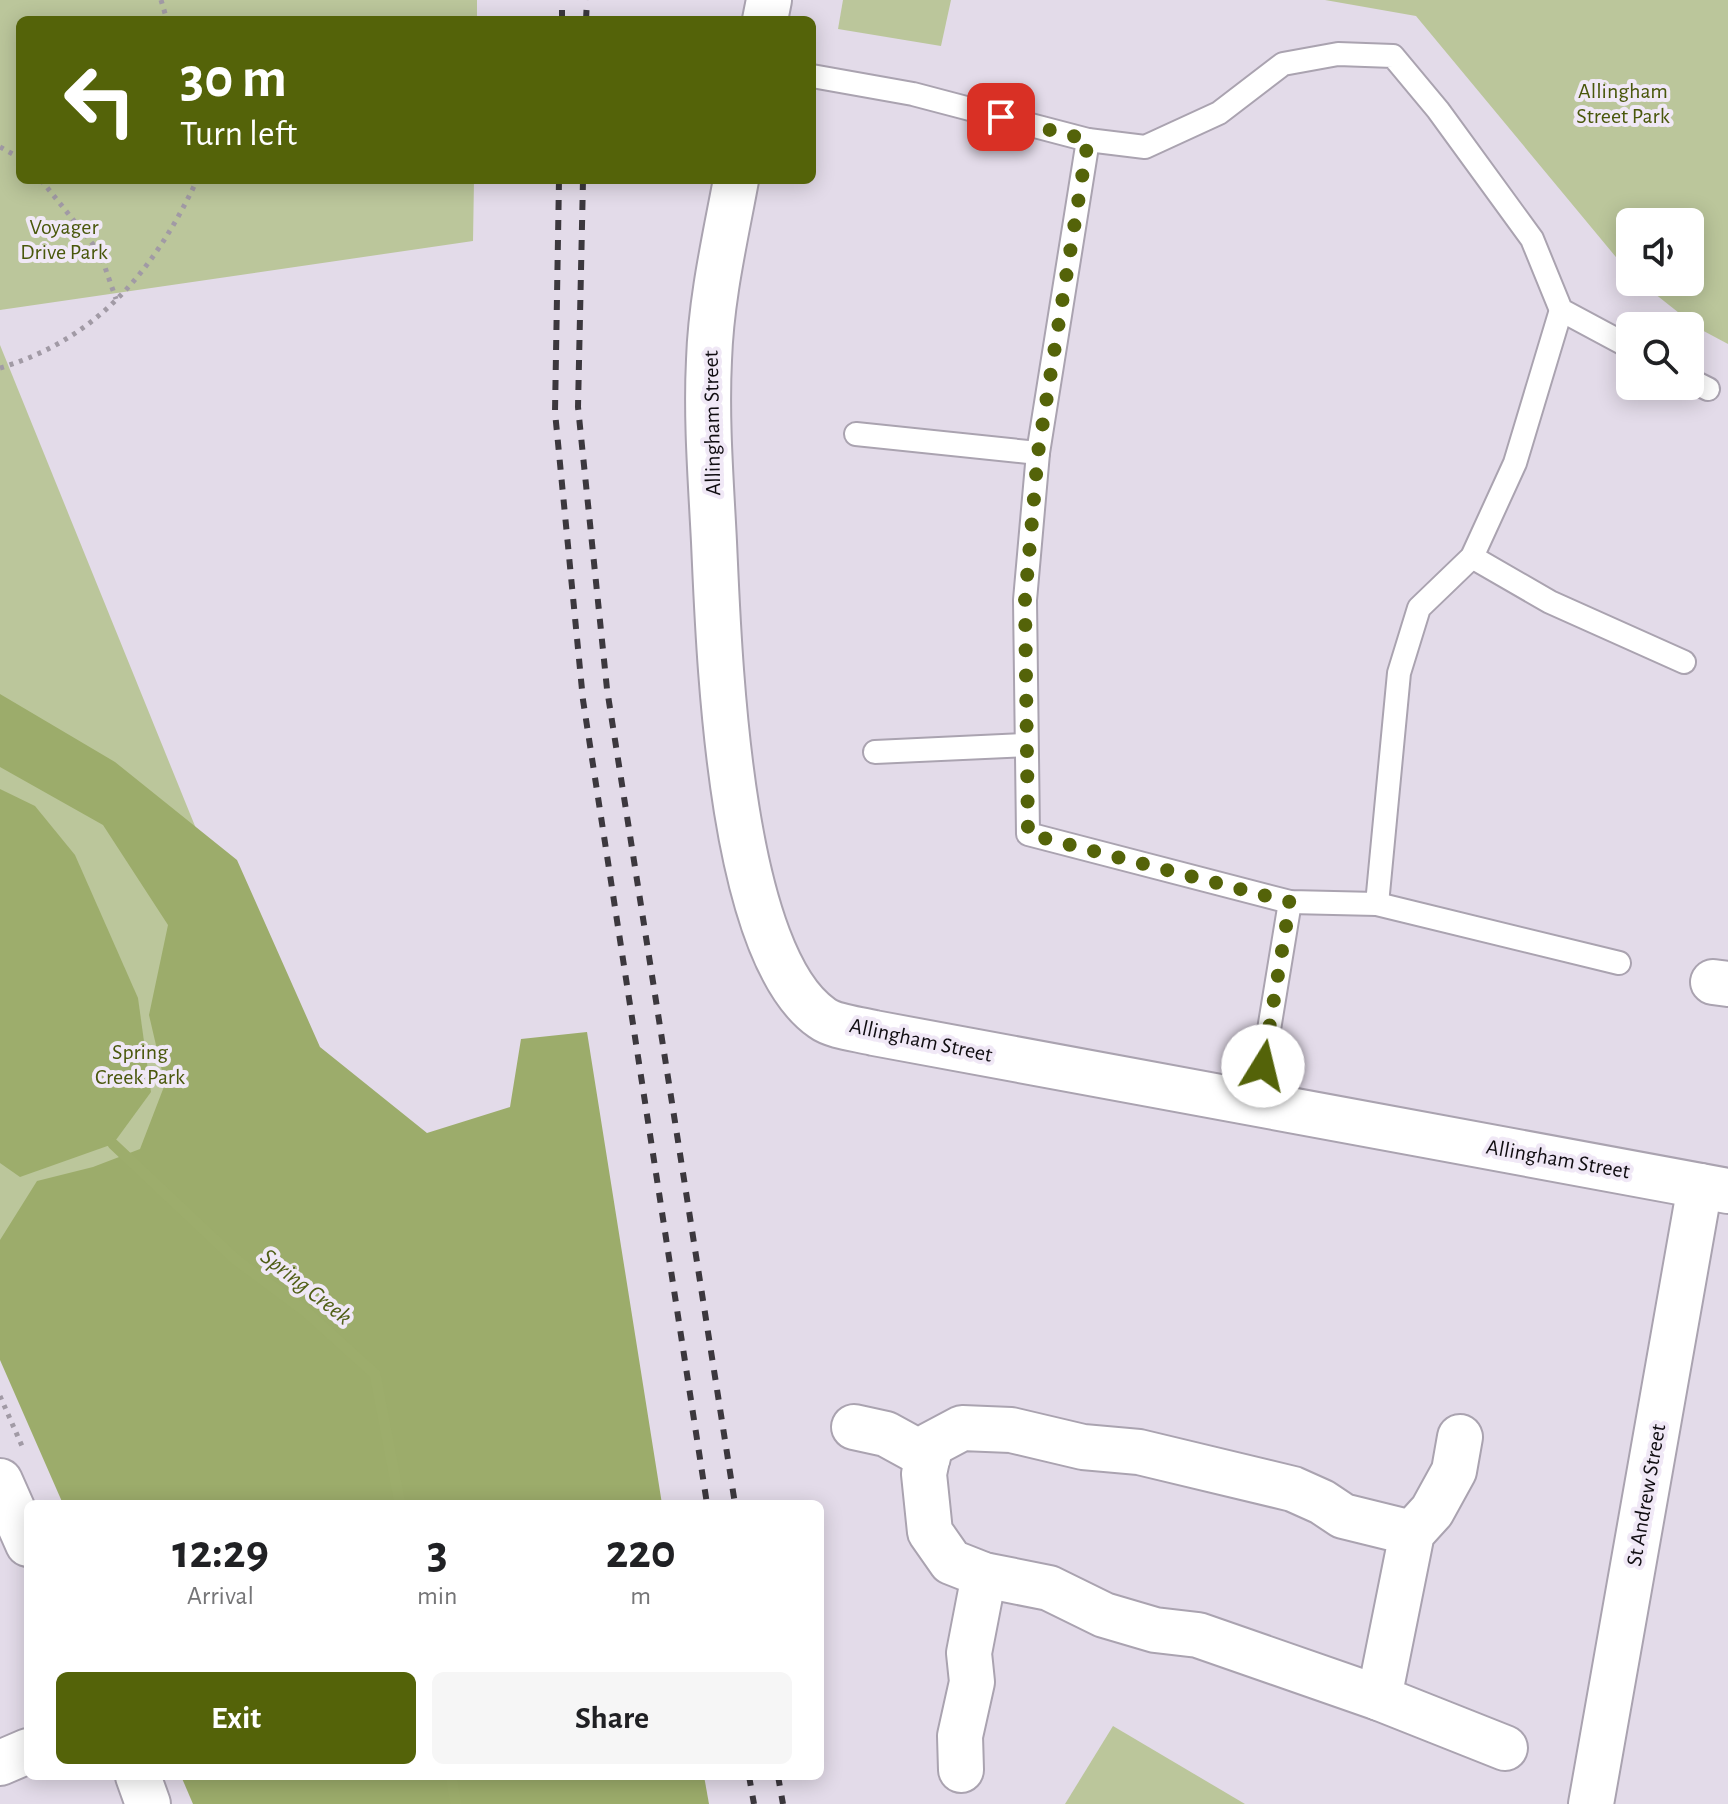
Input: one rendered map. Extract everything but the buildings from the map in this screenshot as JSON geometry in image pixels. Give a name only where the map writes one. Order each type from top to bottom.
[{"type":"street","name":"Allingham Street","points":[[735,184],[718,277],[709,359],[722,715],[753,893],[769,942],[791,983],[822,1018],[874,1033],[1714,1188]]},
{"type":"street","name":"St Andrew Street","points":[[1591,1804],[1714,1188]]},
{"type":"street","points":[[854,1427],[886,1434],[928,1457]]},
{"type":"street","points":[[1412,1533],[1343,1516],[1293,1489],[1139,1452],[1083,1447],[1011,1430],[962,1428],[930,1445],[924,1474],[930,1532],[951,1562],[984,1575],[1049,1588],[1104,1615],[1155,1630],[1198,1635],[1379,1698],[1505,1748]]},
{"type":"street","points":[[1379,1698],[1412,1533],[1432,1511],[1454,1471],[1460,1437]]},
{"type":"street","points":[[0,1481],[24,1535]]},
{"type":"street","points":[[961,1770],[960,1736],[972,1682],[969,1653],[984,1575]]},
{"type":"street","points":[[0,1763],[24,1753]]},
{"type":"street","points":[[139,1780],[148,1804]]},
{"type":"lane","points":[[816,77],[913,94],[1088,140],[1145,147],[1219,113],[1283,64],[1338,54],[1393,56],[1438,110],[1532,239],[1561,310],[1515,463],[1472,557],[1419,608],[1399,673],[1377,904]]},
{"type":"lane","points":[[1088,140],[1038,453],[1025,600],[1028,834],[1290,902],[1377,904],[1619,963]]},
{"type":"lane","points":[[1561,310],[1616,339]]},
{"type":"lane","points":[[856,434],[1038,453]]},
{"type":"lane","points":[[1472,557],[1550,602],[1684,662]]},
{"type":"lane","points":[[875,752],[1026,745]]},
{"type":"lane","points":[[1245,1102],[1263,1066],[1290,902]]},
{"type":"path","points":[[44,184],[100,253],[116,300]]},
{"type":"path","points":[[0,368],[22,362],[101,318],[171,234],[195,184]]},
{"type":"green space","name":"Voyager Drive Park","points":[[0,0],[477,0],[477,16],[16,16],[16,184],[474,184],[473,241],[0,310]]},
{"type":"green space","points":[[843,0],[951,0],[941,46],[838,29]]},
{"type":"green space","name":"Allingham Street Park","points":[[1325,0],[1728,0],[1728,344],[1704,331],[1704,312],[1678,312],[1658,296],[1704,296],[1704,208],[1616,208],[1616,257],[1416,16]]},
{"type":"green space","name":"Spring Creek Park","points":[[0,345],[319,1132],[0,1298]]},
{"type":"green space","points":[[1113,1726],[1245,1804],[1065,1804]]},
{"type":"shaded area","points":[[0,694],[115,762],[237,860],[320,1047],[427,1133],[510,1107],[521,1039],[587,1032],[661,1500],[61,1500],[0,1360],[0,1240],[37,1181],[93,1167],[140,1149],[165,1084],[149,1015],[168,925],[103,825],[0,767]]},
{"type":"shaded area","points":[[0,789],[35,806],[75,855],[138,998],[151,1092],[113,1144],[20,1177],[0,1163]]},
{"type":"shaded area","points":[[183,1780],[705,1780],[709,1804],[193,1804]]},
{"type":"waterway","name":"Spring Creek","points":[[113,1144],[235,1259],[304,1310],[375,1374],[399,1500]]},
{"type":"waterway","name":"Spring Creek","points":[[452,1780],[456,1804]]},
{"type":"railway","points":[[562,0],[562,16]]},
{"type":"railway","points":[[586,16],[587,0]]},
{"type":"railway","points":[[559,184],[555,412],[583,700],[706,1500]]},
{"type":"railway","points":[[583,184],[578,407],[607,689],[734,1500]]},
{"type":"railway","points":[[750,1780],[754,1804]]},
{"type":"railway","points":[[779,1780],[783,1804]]},
{"type":"route","points":[[1001,117],[1088,140],[1038,453],[1025,600],[1028,834],[1290,902],[1263,1066]]}]
